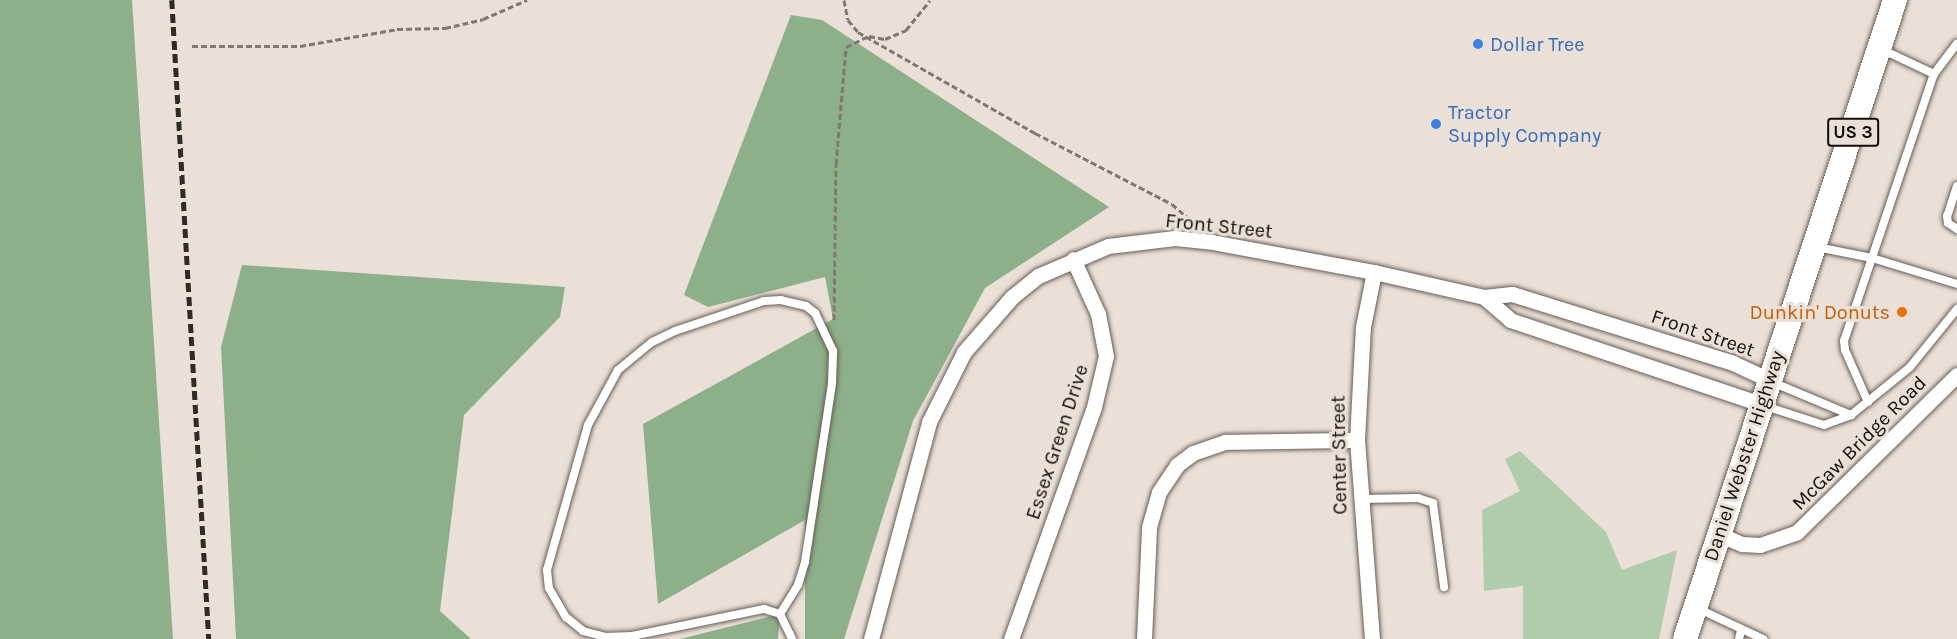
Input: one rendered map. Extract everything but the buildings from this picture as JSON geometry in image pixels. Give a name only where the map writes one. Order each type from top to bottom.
[{"type":"main road","name":"Daniel Webster Highway","points":[[1685,639],[1895,0]]},
{"type":"street","name":"Front Street","points":[[871,639],[919,458],[944,387],[963,352],[1012,297],[1038,276],[1072,259],[1138,240],[1212,242],[1374,272],[1484,297],[1512,294],[1733,363],[1769,380]]},
{"type":"street","name":"Essex Green Drive","points":[[1011,639],[1094,407],[1106,356],[1098,314],[1072,259]]},
{"type":"street","name":"Center Street","points":[[1372,639],[1359,499],[1357,440],[1363,327],[1374,272]]},
{"type":"street","name":"Front Street","points":[[1484,297],[1510,320],[1761,404]]},
{"type":"street","name":"McGaw Bridge Road","points":[[1718,534],[1742,544],[1760,545],[1797,532],[1957,375]]},
{"type":"street","points":[[1144,639],[1149,527],[1159,492],[1177,465],[1193,453],[1225,442],[1357,440]]},
{"type":"lane","points":[[1868,402],[1845,350],[1844,341],[1934,74],[1957,44]]},
{"type":"lane","points":[[1880,49],[1934,74]]},
{"type":"lane","points":[[1957,186],[1947,216],[1948,223],[1957,229]]},
{"type":"lane","points":[[1815,246],[1872,258],[1957,284]]},
{"type":"lane","points":[[780,614],[798,585],[805,562],[832,383],[833,351],[814,313],[806,306],[782,300],[764,301],[693,325],[635,354],[618,370],[597,403],[549,551],[547,570],[556,603],[583,631],[605,637],[632,636],[744,611],[764,609],[780,614],[792,639]]},
{"type":"lane","points":[[1761,404],[1824,424],[1851,415],[1910,367],[1957,309]]},
{"type":"lane","points":[[1769,380],[1851,415]]},
{"type":"lane","points":[[1359,499],[1418,498],[1433,503],[1444,587]]},
{"type":"lane","points":[[1694,608],[1763,639]]},
{"type":"lane","points":[[1738,639],[1741,630]]},
{"type":"path","points":[[192,46],[300,46],[397,29],[445,28],[483,19],[527,0]]},
{"type":"path","points":[[844,0],[848,20],[868,36],[1035,133],[1172,204],[1212,242]]},
{"type":"path","points":[[833,351],[836,164],[846,47],[868,36],[885,39],[906,30],[930,0]]},
{"type":"green space","points":[[0,0],[132,0],[173,639],[0,639]]},
{"type":"green space","points":[[791,15],[822,20],[1109,207],[985,288],[913,421],[844,639],[805,639],[805,520],[658,604],[643,424],[833,319],[825,277],[708,307],[684,295]]},
{"type":"green space","points":[[242,265],[565,287],[560,317],[464,415],[440,611],[471,639],[236,639],[221,347]]},
{"type":"green space","points":[[1520,451],[1606,532],[1622,570],[1677,550],[1659,639],[1523,639],[1523,586],[1484,591],[1482,510],[1520,491],[1505,459]]},
{"type":"green space","points":[[780,614],[778,639],[680,639]]},
{"type":"railway","points":[[172,0],[209,639]]},
{"type":"place","name":"Dollar Tree","points":[[1478,44]]},
{"type":"place","name":"Tractor Supply Company","points":[[1436,124]]},
{"type":"place","name":"Dunkin' Donuts","points":[[1902,312]]}]
